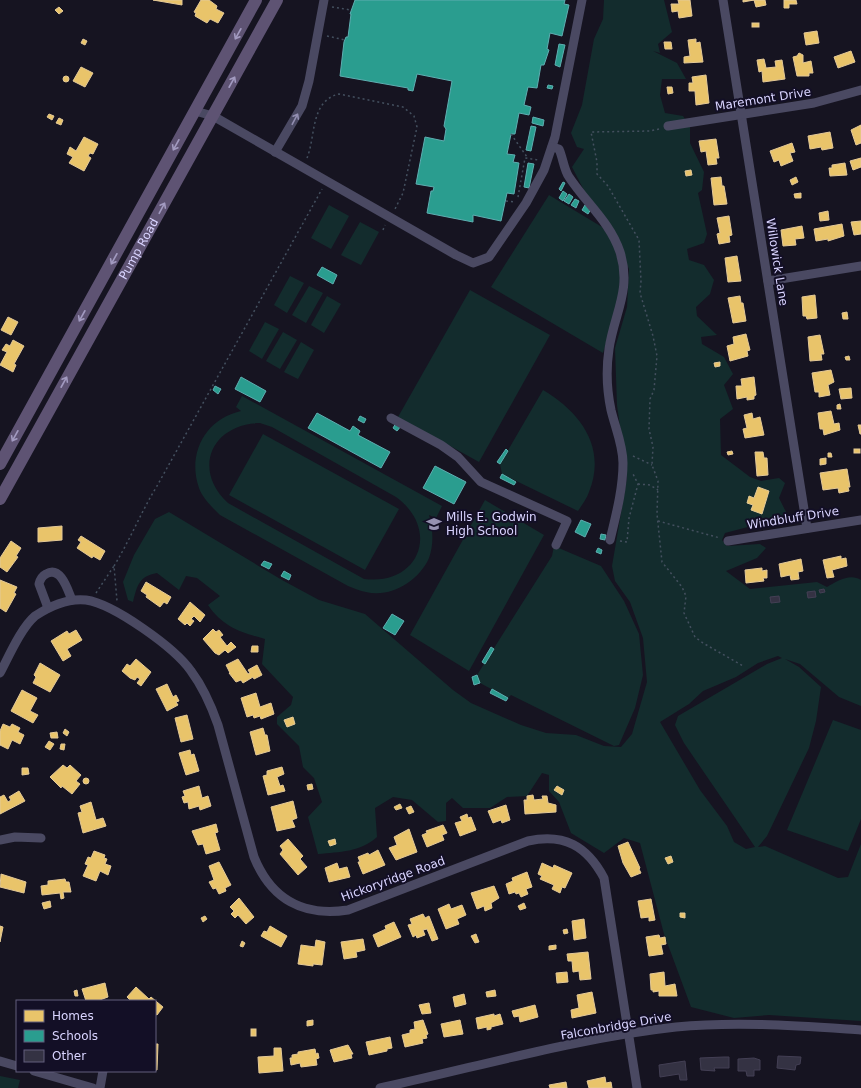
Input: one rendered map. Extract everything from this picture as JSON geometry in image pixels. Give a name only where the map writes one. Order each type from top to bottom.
[{"type":"main road","name":"Pump Road","points":[[0,464],[256,0]]},
{"type":"main road","name":"Pump Road","points":[[0,499],[277,0]]},
{"type":"street","points":[[195,111],[213,116],[456,255],[473,263],[488,257],[526,203],[547,162],[552,147],[582,0]]},
{"type":"street","name":"Willowick Lane","points":[[723,0],[807,528]]},
{"type":"street","points":[[275,152],[302,106],[326,3]]},
{"type":"street","name":"Maremont Drive","points":[[668,126],[814,103],[861,90]]},
{"type":"street","points":[[552,147],[559,149],[564,159],[568,176],[611,233],[623,266],[625,285],[609,348],[608,359],[610,399],[623,462],[621,492],[610,540]]},
{"type":"street","points":[[768,281],[861,266]]},
{"type":"street","points":[[391,418],[441,445],[458,457],[481,482],[567,522],[556,545]]},
{"type":"street","name":"Windbluff Drive","points":[[728,541],[861,520]]},
{"type":"street","points":[[48,608],[39,584],[40,580],[46,574],[54,572],[61,577],[72,600]]},
{"type":"street","name":"Hickoryridge Road","points":[[0,673],[27,625],[48,608],[72,600],[101,604],[169,648],[190,669],[202,686],[218,725],[254,857],[266,880],[278,893],[296,905],[308,909],[334,912],[348,910],[528,841],[549,838],[569,842],[588,854],[598,866],[604,878],[637,1088]]},
{"type":"street","points":[[0,840],[15,837],[41,838]]},
{"type":"street","name":"Falconbridge Drive","points":[[380,1088],[586,1042],[702,1025],[790,1025],[861,1030]]},
{"type":"street","points":[[0,1061],[16,1066]]},
{"type":"street","points":[[37,1072],[93,1088]]},
{"type":"street","points":[[100,1088],[103,1072]]},
{"type":"path","points":[[326,3],[351,10]]},
{"type":"path","points":[[323,35],[345,40]]},
{"type":"path","points":[[306,161],[318,109],[331,96],[339,94],[403,107],[414,116],[417,127],[403,193],[382,230]]},
{"type":"path","points":[[668,126],[650,131],[591,132],[597,162],[597,174],[608,186],[639,240],[642,281],[640,293],[653,336],[656,356],[654,390],[650,399],[649,429],[653,447],[652,465],[658,481],[658,521],[662,562],[682,587],[686,596],[684,613],[695,637],[743,666]]},
{"type":"path","points":[[511,134],[528,158],[547,162]]},
{"type":"path","points":[[516,202],[525,158],[528,158]]},
{"type":"path","points":[[91,602],[126,547],[142,511],[326,181]]},
{"type":"path","points":[[633,456],[652,465]]},
{"type":"path","points":[[610,540],[627,542],[629,518],[638,484],[630,468]]},
{"type":"path","points":[[638,484],[650,485],[658,490]]},
{"type":"path","points":[[658,521],[728,541]]},
{"type":"path","points":[[114,566],[118,614]]},
{"type":"green space","points":[[604,0],[664,0],[672,32],[658,44],[660,53],[653,51],[677,63],[686,79],[662,79],[660,95],[665,113],[683,116],[690,127],[690,143],[704,172],[702,190],[698,193],[707,234],[704,243],[687,249],[689,260],[704,265],[714,280],[710,294],[696,307],[697,316],[717,335],[701,337],[702,344],[724,357],[733,374],[724,385],[733,409],[720,419],[721,455],[750,477],[761,481],[779,478],[785,483],[779,498],[786,512],[782,518],[725,533],[722,540],[727,546],[760,544],[766,548],[757,558],[726,571],[750,589],[817,582],[827,587],[839,580],[852,577],[861,580],[861,706],[839,697],[800,664],[785,659],[799,667],[821,687],[816,721],[809,748],[767,836],[758,847],[765,846],[838,878],[848,877],[861,844],[861,1021],[769,1015],[734,1018],[691,1007],[664,934],[640,843],[624,838],[604,853],[571,833],[559,802],[549,791],[549,775],[542,773],[527,796],[507,797],[490,808],[463,808],[452,798],[446,803],[446,821],[438,822],[412,800],[393,797],[375,808],[377,837],[364,846],[334,853],[318,854],[308,817],[322,802],[314,778],[303,767],[299,746],[277,724],[277,717],[291,705],[293,697],[262,664],[265,639],[233,628],[220,619],[208,605],[220,596],[197,578],[186,576],[179,590],[157,573],[151,574],[140,583],[133,602],[128,600],[123,582],[134,555],[155,519],[169,512],[282,580],[319,600],[365,614],[453,690],[471,703],[521,725],[546,733],[576,735],[604,746],[621,747],[632,734],[647,682],[643,638],[630,602],[615,581],[612,566],[627,478],[617,405],[615,348],[627,307],[629,269],[607,221],[589,200],[572,167],[584,149],[577,147],[571,133],[582,105],[594,39],[603,19]],"holes":[[[778,656],[782,658],[767,664],[678,716],[675,725],[684,743],[755,847],[746,849],[734,842],[727,826],[700,790],[660,722],[689,704],[703,691],[736,677],[758,663]]]},
{"type":"green space","points":[[549,195],[602,227],[613,242],[621,272],[618,303],[603,353],[491,287]]},
{"type":"green space","points":[[329,205],[349,216],[331,249],[311,238]]},
{"type":"green space","points":[[360,222],[379,232],[361,265],[341,255]]},
{"type":"green space","points":[[290,276],[304,283],[287,313],[274,305]]},
{"type":"green space","points":[[309,286],[323,293],[306,323],[292,315]]},
{"type":"green space","points":[[470,290],[550,335],[479,462],[398,417]]},
{"type":"green space","points":[[327,296],[341,304],[324,333],[311,325]]},
{"type":"green space","points":[[265,322],[279,329],[262,359],[249,351]]},
{"type":"green space","points":[[283,332],[297,340],[280,369],[266,361]]},
{"type":"green space","points":[[301,342],[314,350],[298,379],[284,372]]},
{"type":"green space","points":[[543,390],[568,409],[579,420],[587,432],[592,446],[595,460],[594,476],[588,494],[578,511],[502,474],[500,464]]},
{"type":"green space","points":[[242,396],[442,506],[436,518],[429,515],[432,531],[432,547],[429,558],[418,574],[403,586],[394,590],[375,593],[362,591],[348,586],[220,515],[208,503],[199,488],[195,463],[202,440],[209,430],[228,415],[241,411],[236,407]],"holes":[[[260,423],[272,427],[396,497],[410,510],[418,525],[420,539],[418,553],[410,565],[399,574],[383,579],[364,579],[228,503],[217,490],[211,477],[209,463],[212,451],[219,440],[229,431],[243,425]]]},
{"type":"green space","points":[[263,434],[399,509],[365,570],[229,495]]},
{"type":"green space","points":[[485,500],[544,535],[469,671],[410,635]]},
{"type":"green space","points":[[554,546],[601,566],[624,601],[639,634],[643,675],[635,708],[619,745],[614,746],[511,695],[508,698],[480,683],[477,675],[552,556]]},
{"type":"green space","points":[[833,720],[861,730],[861,819],[848,851],[787,830]]},
{"type":"green space","points":[[0,1076],[20,1080],[18,1088],[0,1088]]},
{"type":"building: Homes","points":[[153,0],[182,0],[182,5]]},
{"type":"building: Homes","points":[[201,0],[209,0],[217,6],[216,9],[224,13],[218,23],[210,19],[207,23],[195,16],[196,13],[194,12]]},
{"type":"building: Homes","points":[[678,0],[690,0],[692,16],[679,18],[678,11],[672,12],[671,4],[679,4]]},
{"type":"building: Homes","points":[[743,0],[754,0],[743,2]]},
{"type":"building: Homes","points":[[754,0],[765,0],[766,5],[756,7]]},
{"type":"building: Homes","points":[[784,0],[796,0],[797,4],[789,4],[789,8],[784,8]]},
{"type":"building: Homes","points":[[59,7],[63,11],[59,14],[55,10]]},
{"type":"building: Homes","points":[[752,23],[759,23],[759,27],[752,27]]},
{"type":"building: Homes","points":[[817,31],[819,43],[806,45],[804,33]]},
{"type":"building: Homes","points":[[83,39],[87,41],[85,45],[81,43]]},
{"type":"building: Homes","points":[[696,39],[696,43],[700,42],[703,62],[684,63],[684,57],[690,56],[688,40]]},
{"type":"building: Homes","points":[[664,42],[671,42],[672,49],[665,49]]},
{"type":"building: Homes","points":[[851,51],[855,62],[838,68],[834,57]]},
{"type":"building: Homes","points":[[799,53],[803,55],[803,63],[811,61],[813,73],[809,73],[809,76],[797,76],[793,57],[797,56]]},
{"type":"building: Homes","points":[[764,59],[766,68],[776,67],[775,61],[782,60],[785,79],[763,82],[762,71],[759,72],[757,60]]},
{"type":"building: Homes","points":[[81,67],[93,73],[85,87],[73,81]]},
{"type":"building: Homes","points":[[706,75],[709,103],[696,105],[695,91],[689,91],[689,83],[693,83],[692,77]]},
{"type":"building: Homes","points":[[66,76],[69,79],[66,82],[63,79]]},
{"type":"building: Homes","points":[[667,87],[672,87],[673,93],[668,94]]},
{"type":"building: Homes","points":[[49,114],[54,116],[52,120],[47,117]]},
{"type":"building: Homes","points":[[59,118],[63,120],[61,125],[56,123]]},
{"type":"building: Homes","points":[[861,125],[861,143],[856,145],[851,130]]},
{"type":"building: Homes","points":[[830,132],[833,148],[822,150],[821,147],[810,149],[808,136]]},
{"type":"building: Homes","points":[[84,137],[98,144],[93,154],[90,153],[88,156],[91,158],[84,171],[69,163],[73,157],[67,154],[70,147],[76,151]]},
{"type":"building: Homes","points":[[716,139],[719,158],[716,158],[717,164],[708,165],[706,151],[701,152],[699,141]]},
{"type":"building: Homes","points":[[792,143],[795,152],[790,153],[793,161],[781,166],[779,160],[774,162],[770,151]]},
{"type":"building: Homes","points":[[861,158],[861,167],[853,170],[850,161]]},
{"type":"building: Homes","points":[[845,163],[847,175],[830,176],[829,168],[832,168],[832,165]]},
{"type":"building: Homes","points":[[691,170],[692,175],[686,176],[685,171]]},
{"type":"building: Homes","points":[[721,177],[727,204],[714,205],[711,178]]},
{"type":"building: Homes","points":[[796,177],[798,182],[792,185],[790,180]]},
{"type":"building: Homes","points":[[801,193],[801,198],[795,198],[794,194]]},
{"type":"building: Homes","points":[[828,211],[829,220],[820,221],[819,213]]},
{"type":"building: Homes","points":[[729,216],[732,235],[729,236],[730,242],[719,244],[717,234],[720,233],[717,218]]},
{"type":"building: Homes","points":[[861,221],[861,234],[854,235],[851,222]]},
{"type":"building: Homes","points":[[842,224],[844,236],[828,241],[828,239],[816,241],[814,229]]},
{"type":"building: Homes","points":[[802,226],[804,238],[795,239],[796,245],[783,246],[781,230]]},
{"type":"building: Homes","points":[[737,256],[741,281],[728,282],[725,258]]},
{"type":"building: Homes","points":[[815,295],[817,318],[807,319],[806,316],[803,316],[802,297]]},
{"type":"building: Homes","points":[[740,296],[741,303],[743,303],[746,321],[733,323],[728,298]]},
{"type":"building: Homes","points":[[847,312],[848,319],[843,319],[842,313]]},
{"type":"building: Homes","points":[[8,317],[18,322],[11,335],[1,330]]},
{"type":"building: Homes","points":[[746,334],[750,350],[747,351],[748,356],[730,361],[727,346],[734,344],[733,337]]},
{"type":"building: Homes","points":[[820,335],[824,354],[821,354],[822,360],[810,361],[808,337]]},
{"type":"building: Homes","points":[[13,340],[24,346],[14,364],[16,365],[13,372],[0,365],[7,352],[2,350],[6,344],[10,346]]},
{"type":"building: Homes","points":[[849,356],[850,360],[846,360],[845,357]]},
{"type":"building: Homes","points":[[720,362],[720,366],[715,367],[714,363]]},
{"type":"building: Homes","points":[[831,370],[834,382],[828,385],[830,395],[819,397],[819,392],[815,392],[812,373]]},
{"type":"building: Homes","points":[[754,377],[756,395],[754,396],[754,399],[747,400],[747,397],[737,399],[736,386],[742,386],[741,379]]},
{"type":"building: Homes","points":[[851,388],[852,398],[841,399],[839,389]]},
{"type":"building: Homes","points":[[840,404],[841,409],[837,409],[837,405]]},
{"type":"building: Homes","points":[[831,411],[834,424],[839,423],[840,430],[824,435],[823,429],[820,429],[818,413]]},
{"type":"building: Homes","points":[[752,413],[753,419],[760,417],[764,435],[745,438],[743,429],[747,428],[744,415]]},
{"type":"building: Homes","points":[[858,425],[861,425],[861,434],[860,434]]},
{"type":"building: Homes","points":[[854,449],[860,449],[860,453],[854,453]]},
{"type":"building: Homes","points":[[732,451],[733,454],[728,455],[727,452]]},
{"type":"building: Homes","points":[[755,452],[763,452],[764,458],[767,458],[768,475],[757,476]]},
{"type":"building: Homes","points":[[828,453],[831,453],[832,457],[828,457]]},
{"type":"building: Homes","points":[[826,458],[826,464],[820,465],[820,459]]},
{"type":"building: Homes","points":[[847,469],[850,487],[848,487],[849,491],[839,493],[838,488],[823,490],[820,473]]},
{"type":"building: Homes","points":[[758,487],[769,491],[762,514],[751,510],[753,505],[747,503],[749,496],[754,498]]},
{"type":"building: Homes","points":[[62,526],[62,540],[38,542],[38,528]]},
{"type":"building: Homes","points":[[81,536],[105,551],[100,560],[93,556],[92,558],[77,548],[81,542],[78,540]]},
{"type":"building: Homes","points":[[11,541],[21,548],[16,556],[18,557],[7,572],[0,567],[0,558]]},
{"type":"building: Homes","points":[[841,556],[841,559],[846,558],[847,566],[832,570],[834,577],[827,578],[823,560]]},
{"type":"building: Homes","points":[[801,559],[803,571],[798,572],[799,579],[791,580],[790,575],[781,577],[779,564]]},
{"type":"building: Homes","points":[[762,568],[762,571],[767,570],[767,578],[763,578],[764,581],[746,583],[745,570]]},
{"type":"building: Homes","points":[[0,580],[17,587],[14,593],[16,594],[6,612],[0,608]]},
{"type":"building: Homes","points":[[146,582],[171,597],[167,604],[164,602],[160,607],[146,597],[147,595],[141,591]]},
{"type":"building: Homes","points":[[190,602],[205,615],[200,622],[194,616],[191,619],[194,621],[190,626],[187,623],[185,625],[178,619]]},
{"type":"building: Homes","points":[[213,629],[216,632],[219,630],[223,635],[220,637],[227,646],[231,642],[236,647],[228,653],[225,650],[219,655],[215,653],[203,639]]},
{"type":"building: Homes","points":[[76,630],[82,640],[67,649],[71,656],[63,661],[51,641],[67,631],[69,634]]},
{"type":"building: Homes","points":[[252,646],[258,646],[258,652],[251,652]]},
{"type":"building: Homes","points":[[136,659],[151,672],[141,686],[137,683],[140,679],[137,677],[135,680],[130,678],[122,671],[127,664],[130,666]]},
{"type":"building: Homes","points":[[238,659],[248,674],[250,673],[248,670],[257,665],[262,675],[254,679],[253,677],[243,683],[241,680],[236,682],[229,673],[226,665]]},
{"type":"building: Homes","points":[[40,663],[60,675],[50,692],[33,683],[36,677],[34,675]]},
{"type":"building: Homes","points":[[167,684],[173,697],[176,695],[179,701],[176,702],[178,705],[167,711],[156,689]]},
{"type":"building: Homes","points":[[22,690],[37,698],[30,711],[38,715],[33,723],[11,711]]},
{"type":"building: Homes","points":[[256,693],[260,707],[271,703],[274,714],[261,719],[260,716],[254,718],[253,715],[247,717],[241,698]]},
{"type":"building: Homes","points":[[187,715],[193,739],[181,742],[175,718]]},
{"type":"building: Homes","points":[[293,717],[295,724],[287,727],[284,720]]},
{"type":"building: Homes","points":[[3,724],[10,727],[12,724],[20,728],[18,732],[24,735],[20,744],[12,740],[8,749],[0,745],[0,731]]},
{"type":"building: Homes","points":[[263,728],[265,735],[267,735],[270,751],[256,755],[250,732]]},
{"type":"building: Homes","points":[[65,729],[69,732],[67,736],[63,733]]},
{"type":"building: Homes","points":[[57,732],[58,738],[51,738],[50,733]]},
{"type":"building: Homes","points":[[49,741],[54,744],[50,750],[45,747]]},
{"type":"building: Homes","points":[[61,744],[65,744],[64,750],[60,749]]},
{"type":"building: Homes","points":[[190,750],[191,755],[194,754],[199,771],[186,775],[179,753]]},
{"type":"building: Homes","points":[[63,765],[67,768],[70,765],[81,775],[76,781],[80,784],[72,794],[62,786],[61,788],[50,777]]},
{"type":"building: Homes","points":[[282,767],[284,774],[277,777],[280,786],[283,785],[285,791],[268,795],[263,776],[267,775],[267,771]]},
{"type":"building: Homes","points":[[22,768],[28,768],[29,774],[22,775]]},
{"type":"building: Homes","points":[[86,778],[89,781],[86,784],[83,781]]},
{"type":"building: Homes","points":[[312,784],[313,789],[308,790],[307,785]]},
{"type":"building: Homes","points":[[199,786],[202,798],[208,796],[211,806],[200,810],[199,806],[189,809],[188,802],[184,803],[182,797],[185,796],[183,791]]},
{"type":"building: Homes","points":[[557,786],[564,790],[562,795],[554,790]]},
{"type":"building: Homes","points":[[19,791],[25,801],[0,814],[0,797],[4,795],[8,802],[11,800],[9,797]]},
{"type":"building: Homes","points":[[533,795],[534,800],[543,799],[542,796],[547,796],[548,803],[556,805],[556,812],[525,814],[524,800],[527,800],[527,796]]},
{"type":"building: Homes","points":[[293,801],[297,818],[292,820],[295,827],[277,831],[271,807]]},
{"type":"building: Homes","points":[[91,802],[96,820],[103,818],[106,826],[83,833],[78,813],[82,812],[80,806]]},
{"type":"building: Homes","points":[[400,804],[402,808],[396,810],[394,807]]},
{"type":"building: Homes","points":[[506,805],[510,820],[502,823],[501,820],[493,823],[488,811]]},
{"type":"building: Homes","points":[[411,806],[414,812],[409,814],[406,808]]},
{"type":"building: Homes","points":[[467,814],[468,818],[471,817],[476,830],[460,836],[455,823],[462,821],[460,817]]},
{"type":"building: Homes","points":[[216,824],[218,832],[215,833],[220,850],[206,854],[203,844],[198,845],[192,831]]},
{"type":"building: Homes","points":[[443,825],[447,833],[442,835],[444,840],[427,847],[422,835],[427,833],[426,831]]},
{"type":"building: Homes","points":[[409,829],[417,852],[396,860],[389,848],[397,845],[394,837]]},
{"type":"building: Homes","points":[[288,839],[303,856],[300,859],[307,867],[298,875],[280,854],[283,850],[280,846]]},
{"type":"building: Homes","points":[[335,839],[336,844],[330,846],[328,841]]},
{"type":"building: Homes","points":[[628,842],[641,873],[631,877],[623,863],[618,846]]},
{"type":"building: Homes","points":[[378,850],[385,865],[363,874],[358,862],[360,862],[358,857],[368,853],[369,855]]},
{"type":"building: Homes","points":[[94,851],[105,855],[104,858],[107,859],[105,864],[111,866],[108,875],[100,871],[96,881],[83,876],[88,865],[85,864],[88,857],[91,858]]},
{"type":"building: Homes","points":[[671,856],[673,862],[668,864],[665,858]]},
{"type":"building: Homes","points":[[219,862],[231,885],[225,888],[226,891],[219,894],[216,888],[213,889],[209,882],[214,880],[209,866]]},
{"type":"building: Homes","points":[[337,863],[339,869],[347,867],[350,877],[329,882],[325,868]]},
{"type":"building: Homes","points":[[542,863],[553,868],[554,865],[572,873],[565,888],[562,887],[560,893],[552,889],[554,885],[540,879],[542,876],[538,874]]},
{"type":"building: Homes","points":[[527,872],[532,887],[526,889],[528,894],[521,897],[519,893],[516,894],[515,892],[509,894],[506,884],[513,881],[512,878]]},
{"type":"building: Homes","points":[[1,874],[26,882],[24,893],[0,887]]},
{"type":"building: Homes","points":[[65,879],[66,882],[69,882],[71,892],[63,892],[64,898],[61,899],[60,893],[42,895],[41,886],[48,885],[48,881]]},
{"type":"building: Homes","points":[[494,886],[499,898],[491,903],[492,908],[485,911],[484,906],[477,909],[471,893]]},
{"type":"building: Homes","points":[[239,898],[254,917],[246,924],[238,915],[235,918],[231,914],[234,911],[230,907]]},
{"type":"building: Homes","points":[[651,899],[655,920],[649,921],[649,917],[641,918],[638,901]]},
{"type":"building: Homes","points":[[50,901],[51,907],[44,909],[42,903]]},
{"type":"building: Homes","points":[[524,903],[526,908],[520,910],[518,906]]},
{"type":"building: Homes","points":[[449,904],[451,909],[462,905],[466,915],[457,919],[459,924],[446,929],[438,909]]},
{"type":"building: Homes","points":[[680,913],[685,913],[685,918],[680,917]]},
{"type":"building: Homes","points":[[423,914],[425,918],[429,916],[438,939],[432,941],[427,929],[423,930],[425,935],[417,938],[416,935],[413,937],[408,925],[412,924],[410,919]]},
{"type":"building: Homes","points":[[205,916],[207,919],[203,922],[201,918]]},
{"type":"building: Homes","points":[[584,919],[586,938],[574,940],[572,921]]},
{"type":"building: Homes","points":[[394,922],[401,937],[378,947],[373,935],[386,929],[385,926]]},
{"type":"building: Homes","points":[[0,926],[3,927],[0,942]]},
{"type":"building: Homes","points":[[270,926],[287,936],[281,947],[261,936],[264,931],[267,932]]},
{"type":"building: Homes","points":[[567,929],[568,933],[564,934],[563,930]]},
{"type":"building: Homes","points":[[476,934],[479,942],[475,943],[471,936]]},
{"type":"building: Homes","points":[[659,935],[660,938],[665,937],[666,944],[661,945],[663,954],[649,956],[646,937]]},
{"type":"building: Homes","points":[[363,939],[365,950],[356,952],[357,957],[344,959],[341,942]]},
{"type":"building: Homes","points":[[316,940],[325,942],[322,965],[313,964],[313,966],[298,964],[301,945],[315,947]]},
{"type":"building: Homes","points":[[242,941],[245,943],[243,947],[240,946]]},
{"type":"building: Homes","points":[[556,945],[556,949],[549,950],[549,946]]},
{"type":"building: Homes","points":[[588,952],[591,979],[580,980],[579,971],[573,972],[572,961],[568,961],[567,954]]},
{"type":"building: Homes","points":[[567,972],[568,982],[557,983],[556,973]]},
{"type":"building: Homes","points":[[664,972],[665,986],[675,984],[677,996],[659,996],[659,991],[653,992],[653,990],[651,990],[650,974]]},
{"type":"building: Homes","points":[[105,983],[108,997],[100,1000],[86,1000],[82,989]]},
{"type":"building: Homes","points":[[136,987],[149,999],[151,997],[155,1000],[130,1000],[127,997]]},
{"type":"building: Homes","points":[[77,990],[78,996],[75,996],[74,991]]},
{"type":"building: Homes","points":[[495,990],[496,996],[487,997],[486,992]]},
{"type":"building: Homes","points":[[592,992],[596,1013],[572,1018],[571,1010],[579,1008],[577,995]]},
{"type":"building: Homes","points":[[464,994],[466,1004],[455,1007],[453,997]]},
{"type":"building: Homes","points":[[156,1001],[163,1007],[156,1014]]},
{"type":"building: Homes","points":[[429,1003],[431,1013],[422,1014],[419,1005]]},
{"type":"building: Homes","points":[[535,1005],[538,1017],[520,1022],[519,1016],[514,1017],[512,1011]]},
{"type":"building: Homes","points":[[494,1014],[494,1016],[500,1014],[503,1024],[491,1027],[491,1029],[487,1030],[487,1027],[478,1029],[476,1018]]},
{"type":"building: Homes","points":[[313,1020],[313,1025],[307,1026],[307,1021]]},
{"type":"building: Homes","points":[[423,1020],[428,1034],[426,1035],[427,1038],[422,1039],[423,1043],[405,1047],[402,1035],[410,1033],[410,1030],[415,1029],[414,1022]]},
{"type":"building: Homes","points":[[460,1020],[463,1034],[444,1037],[441,1024]]},
{"type":"building: Homes","points":[[251,1029],[256,1029],[256,1036],[251,1036]]},
{"type":"building: Homes","points":[[390,1037],[392,1048],[387,1049],[387,1051],[369,1055],[366,1042]]},
{"type":"building: Homes","points":[[156,1044],[158,1044],[157,1070]]},
{"type":"building: Homes","points":[[348,1045],[353,1054],[351,1054],[352,1058],[334,1062],[330,1050]]},
{"type":"building: Homes","points":[[274,1048],[281,1048],[283,1071],[259,1073],[258,1057],[274,1056]]},
{"type":"building: Homes","points":[[315,1049],[319,1058],[316,1059],[317,1065],[301,1067],[300,1063],[291,1065],[290,1058],[292,1058],[292,1055],[298,1054],[298,1052]]},
{"type":"building: Homes","points":[[605,1077],[606,1083],[611,1082],[612,1088],[589,1088],[587,1081]]},
{"type":"building: Homes","points":[[566,1082],[567,1088],[550,1088],[549,1085]]},
{"type":"building: Schools","points":[[355,0],[565,0],[564,4],[569,5],[562,36],[550,33],[547,49],[549,50],[544,65],[541,65],[537,88],[528,87],[524,105],[531,107],[529,115],[519,113],[515,134],[511,134],[507,154],[515,155],[513,162],[519,163],[514,194],[507,193],[501,221],[473,215],[473,222],[427,213],[431,191],[433,191],[434,187],[416,184],[425,137],[444,141],[446,129],[444,126],[452,81],[417,74],[413,91],[408,90],[408,88],[340,76],[344,42],[346,37],[348,37],[350,14]]},
{"type":"building: Schools","points":[[559,44],[565,45],[560,67],[555,65]]},
{"type":"building: Schools","points":[[548,85],[553,86],[552,89],[547,88]]},
{"type":"building: Schools","points":[[533,117],[544,120],[543,126],[532,123]]},
{"type":"building: Schools","points":[[531,126],[536,127],[531,151],[526,150]]},
{"type":"building: Schools","points":[[528,163],[534,164],[529,188],[524,187]]},
{"type":"building: Schools","points":[[563,182],[565,183],[561,191],[559,189]]},
{"type":"building: Schools","points":[[563,191],[567,194],[563,201],[559,198]]},
{"type":"building: Schools","points":[[569,194],[573,197],[569,204],[564,201]]},
{"type":"building: Schools","points":[[575,199],[579,201],[576,208],[571,205]]},
{"type":"building: Schools","points":[[585,205],[591,209],[588,214],[582,210]]},
{"type":"building: Schools","points":[[322,267],[337,275],[333,284],[317,275]]},
{"type":"building: Schools","points":[[241,377],[266,391],[260,402],[235,389]]},
{"type":"building: Schools","points":[[215,386],[221,389],[218,394],[213,390]]},
{"type":"building: Schools","points":[[317,413],[350,431],[353,426],[360,431],[358,435],[390,452],[381,468],[308,428]]},
{"type":"building: Schools","points":[[360,416],[366,419],[364,423],[358,420]]},
{"type":"building: Schools","points":[[396,423],[401,426],[397,431],[393,428]]},
{"type":"building: Schools","points":[[506,449],[508,451],[500,464],[497,462]]},
{"type":"building: Schools","points":[[435,466],[466,482],[454,504],[423,488]]},
{"type":"building: Schools","points":[[502,474],[516,482],[514,485],[500,478]]},
{"type":"building: Schools","points":[[581,520],[591,524],[585,537],[575,532]]},
{"type":"building: Schools","points":[[601,534],[606,535],[605,540],[600,539]]},
{"type":"building: Schools","points":[[598,548],[602,550],[601,554],[596,552]]},
{"type":"building: Schools","points":[[264,561],[272,564],[269,569],[261,565]]},
{"type":"building: Schools","points":[[284,571],[291,575],[289,580],[281,576]]},
{"type":"building: Schools","points":[[392,614],[404,621],[395,635],[383,628]]},
{"type":"building: Schools","points":[[491,647],[494,649],[485,664],[482,662]]},
{"type":"building: Schools","points":[[477,675],[480,683],[474,685],[472,677]]},
{"type":"building: Schools","points":[[492,689],[508,698],[506,701],[490,693]]},
{"type":"building: Other","points":[[824,589],[825,592],[820,593],[819,590]]},
{"type":"building: Other","points":[[815,591],[816,597],[808,598],[807,592]]},
{"type":"building: Other","points":[[779,596],[780,602],[771,603],[770,597]]},
{"type":"building: Other","points":[[778,1056],[801,1057],[800,1064],[796,1065],[795,1070],[777,1068]]},
{"type":"building: Other","points":[[729,1057],[729,1068],[714,1068],[715,1071],[701,1070],[700,1058]]},
{"type":"building: Other","points":[[754,1058],[760,1060],[760,1070],[754,1070],[754,1076],[747,1076],[746,1071],[738,1071],[738,1059]]},
{"type":"building: Other","points":[[685,1061],[687,1080],[680,1080],[679,1074],[660,1077],[659,1065]]},
{"type":"place","name":"Mills E. Godwin High School","points":[[434,524]]}]
